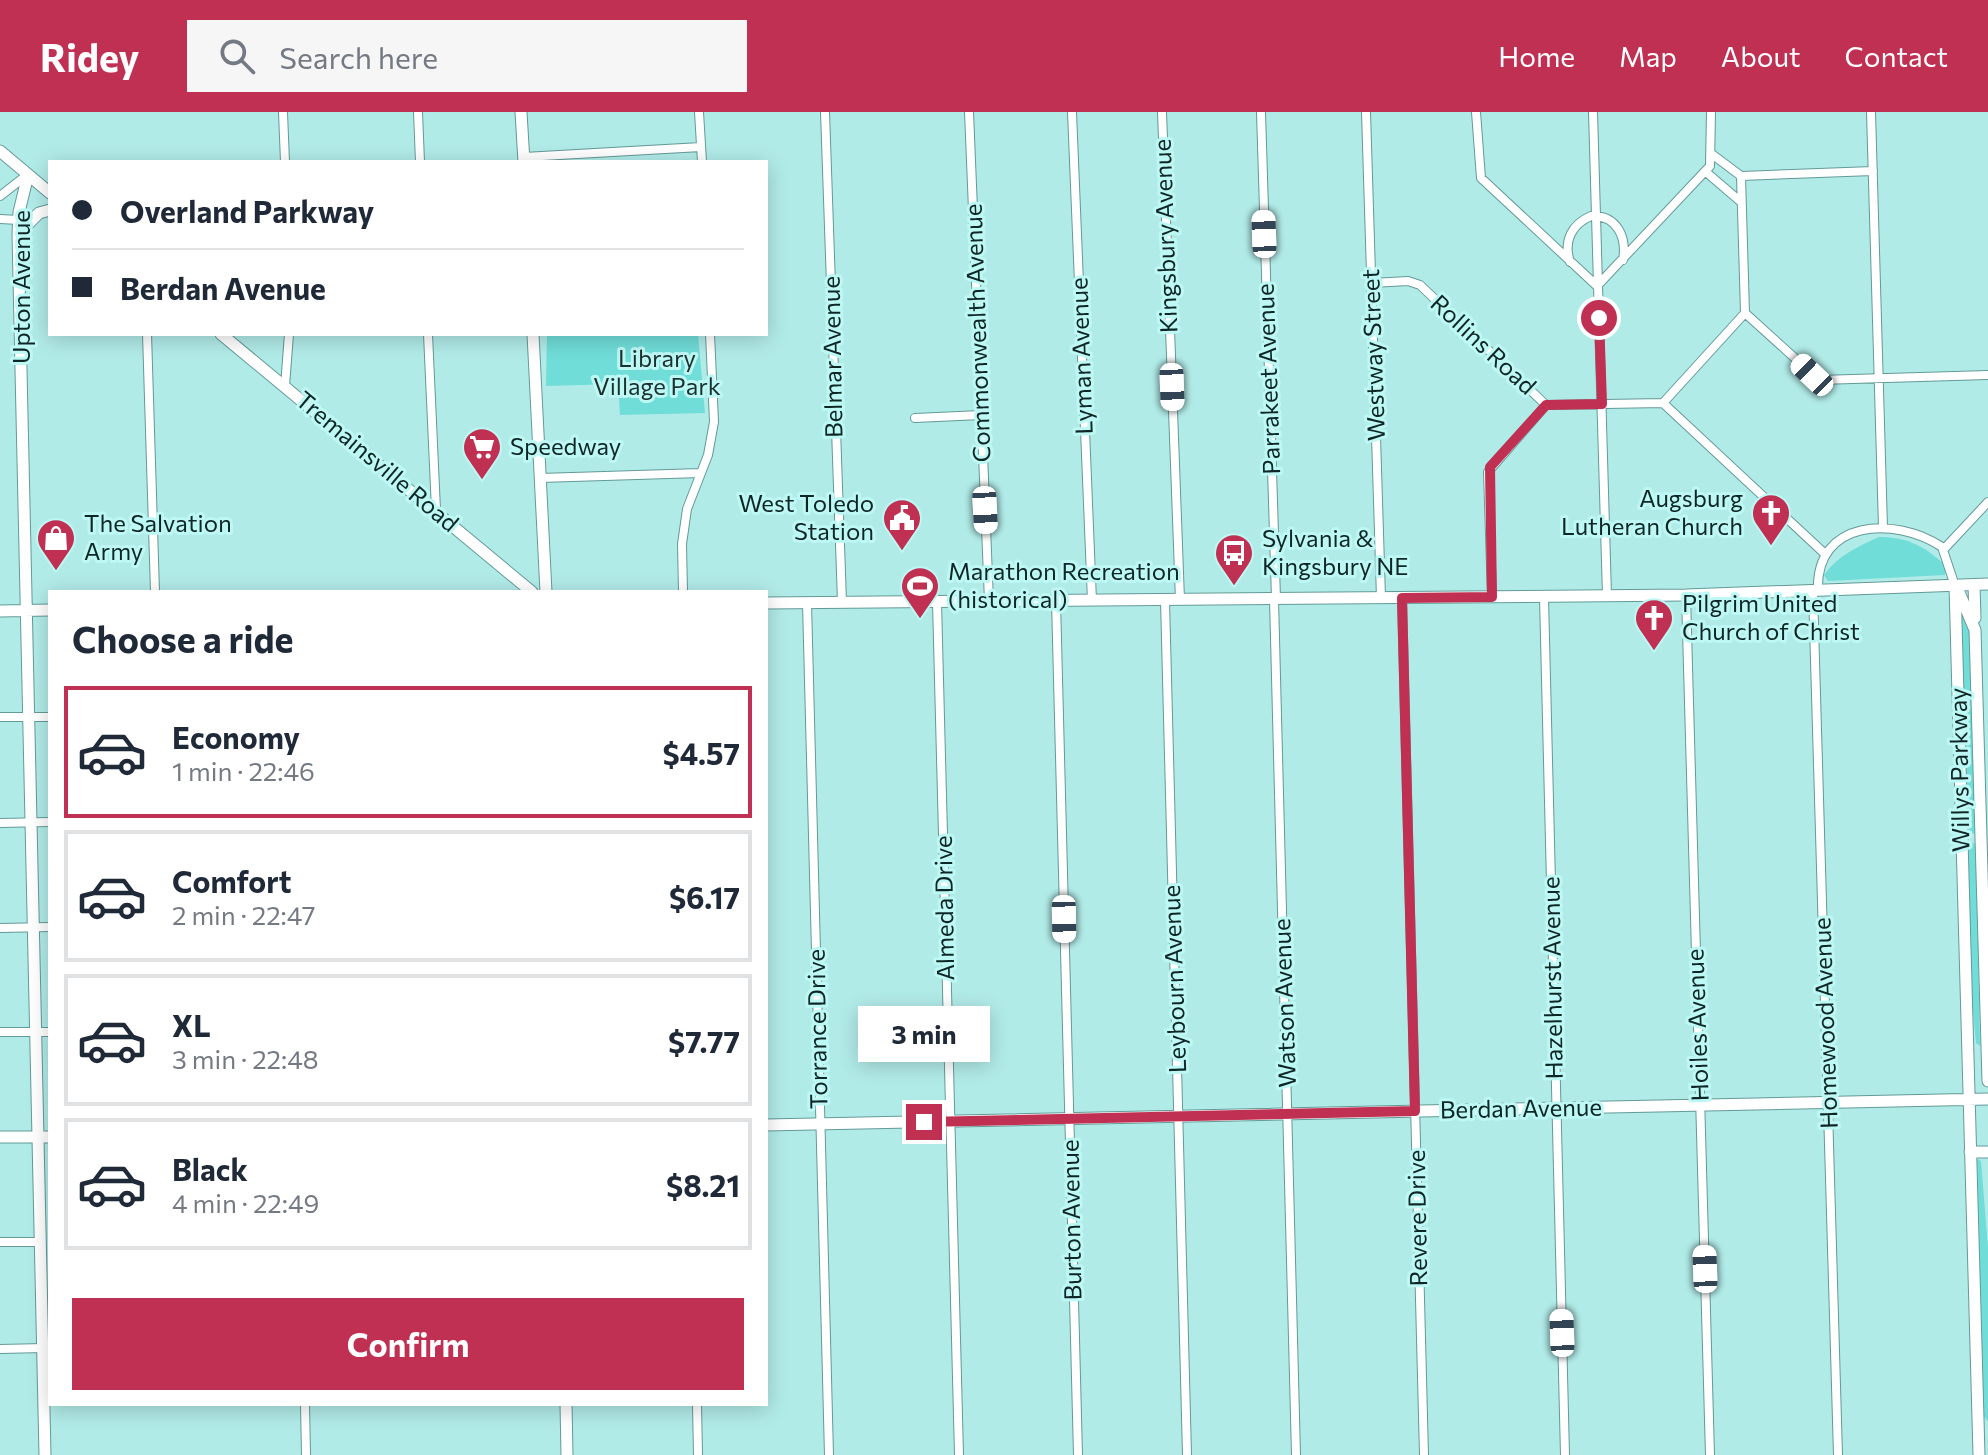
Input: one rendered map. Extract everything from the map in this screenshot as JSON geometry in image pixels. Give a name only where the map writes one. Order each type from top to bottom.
[{"type":"street","points":[[283,112],[285,160]]},
{"type":"street","points":[[418,112],[420,160]]},
{"type":"street","points":[[521,112],[524,159],[701,147]]},
{"type":"street","points":[[699,112],[702,160]]},
{"type":"street","name":"Belmar Avenue","points":[[825,112],[842,602]]},
{"type":"street","name":"Commonwealth Avenue","points":[[969,112],[989,601]]},
{"type":"street","name":"Lyman Avenue","points":[[1072,112],[1092,601]]},
{"type":"street","name":"Kingsbury Avenue","points":[[1162,112],[1180,600]]},
{"type":"street","name":"Parrakeet Avenue","points":[[1261,112],[1275,599]]},
{"type":"street","name":"Westway Street","points":[[1366,112],[1381,598]]},
{"type":"street","points":[[1476,112],[1481,178],[1597,286]]},
{"type":"street","points":[[1593,112],[1607,596]]},
{"type":"street","points":[[1597,286],[1706,172],[1713,155],[1711,112]]},
{"type":"street","points":[[1871,112],[1883,528]]},
{"type":"street","points":[[0,151],[48,191]]},
{"type":"street","points":[[1713,155],[1741,176],[1873,171]]},
{"type":"street","points":[[1706,172],[1741,202]]},
{"type":"street","points":[[0,196],[28,175]]},
{"type":"street","name":"Upton Avenue","points":[[28,175],[18,234],[36,1032],[44,1137],[40,1242],[46,1255],[45,1455]]},
{"type":"street","points":[[1741,176],[1745,313],[1663,403],[1824,553],[1842,538],[1883,528],[1915,532],[1944,549],[1955,586]]},
{"type":"street","points":[[18,234],[39,213],[48,211]]},
{"type":"street","points":[[1570,262],[1567,253],[1570,234],[1583,219],[1596,216],[1607,218],[1620,230],[1625,244],[1623,260]]},
{"type":"street","points":[[0,219],[19,220]]},
{"type":"street","name":"Rollins Road","points":[[1372,283],[1408,281],[1420,285],[1546,405],[1663,403]]},
{"type":"street","points":[[1745,313],[1819,380],[1988,375]]},
{"type":"street","points":[[147,336],[155,590]]},
{"type":"street","name":"Tremainsville Road","points":[[223,336],[530,590]]},
{"type":"street","points":[[285,386],[289,336]]},
{"type":"street","points":[[428,336],[436,510]]},
{"type":"street","points":[[533,336],[546,590]]},
{"type":"street","points":[[683,590],[685,525],[714,422],[710,336]]},
{"type":"street","points":[[1492,597],[1488,472],[1546,405]]},
{"type":"street","points":[[915,418],[981,415]]},
{"type":"street","points":[[540,478],[701,473]]},
{"type":"street","points":[[1944,549],[1988,502]]},
{"type":"street","name":"Homewood Avenue","points":[[1824,553],[1818,567],[1816,591],[1838,1455]]},
{"type":"street","points":[[768,603],[1686,595],[1988,584]]},
{"type":"street","points":[[1974,585],[1975,630]]},
{"type":"street","name":"Willys Parkway","points":[[1955,586],[1975,630],[1988,1081]]},
{"type":"street","name":"Willys Parkway","points":[[1955,586],[1970,1152],[1983,1426],[1979,1455]]},
{"type":"street","name":"Hoiles Avenue","points":[[1686,595],[1710,1455]]},
{"type":"street","name":"Hazelhurst Avenue","points":[[1544,597],[1565,1455]]},
{"type":"street","name":"Revere Drive","points":[[1402,598],[1424,1455]]},
{"type":"street","name":"Watson Avenue","points":[[1275,599],[1296,1455]]},
{"type":"street","name":"Leybourn Avenue","points":[[1165,600],[1187,1455]]},
{"type":"street","name":"Burton Avenue","points":[[1056,601],[1078,1455]]},
{"type":"street","name":"Almeda Drive","points":[[937,602],[959,1455]]},
{"type":"street","name":"Torrance Drive","points":[[807,603],[829,1455]]},
{"type":"street","points":[[0,611],[48,610]]},
{"type":"street","points":[[0,717],[48,717]]},
{"type":"street","points":[[0,823],[48,822]]},
{"type":"street","points":[[1962,839],[1981,838]]},
{"type":"street","points":[[0,928],[48,927]]},
{"type":"street","points":[[0,1032],[48,1032]]},
{"type":"street","points":[[1968,1055],[1987,1055]]},
{"type":"street","name":"Berdan Avenue","points":[[768,1125],[1988,1099]]},
{"type":"street","points":[[0,1137],[44,1137]]},
{"type":"street","points":[[1970,1152],[1988,1152]]},
{"type":"street","points":[[0,1242],[40,1242]]},
{"type":"street","points":[[0,1349],[44,1348]]},
{"type":"street","points":[[305,1406],[306,1455]]},
{"type":"street","points":[[566,1406],[567,1455]]},
{"type":"street","points":[[697,1406],[698,1455]]},
{"type":"green space","name":"Library Village Park","points":[[547,336],[698,336],[705,413],[620,415],[618,384],[546,386]]},
{"type":"green space","points":[[1879,537],[1907,541],[1923,548],[1945,565],[1945,575],[1828,581],[1824,575],[1836,562]]},
{"type":"green space","points":[[1960,604],[1970,623],[1975,833],[1972,834],[1966,831]]},
{"type":"green space","points":[[1972,842],[1976,845],[1980,1046],[1976,1043],[1970,978],[1967,845]]},
{"type":"green space","points":[[1977,1159],[1981,1161],[1988,1248],[1988,1421],[1983,1416]]},
{"type":"place","name":"Speedway","points":[[482,481]]},
{"type":"place","name":"Augsburg Lutheran Church","points":[[1771,547]]},
{"type":"place","name":"West Toledo Station","points":[[902,552]]},
{"type":"place","name":"The Salvation Army","points":[[56,572]]},
{"type":"place","name":"Sylvania & Kingsbury NE","points":[[1234,587]]},
{"type":"place","name":"Marathon Recreation (historical)","points":[[920,620]]},
{"type":"place","name":"Pilgrim United Church of Christ","points":[[1654,652]]},
{"type":"route","points":[[924,1122],[1415,1111],[1402,598],[1492,597],[1490,467],[1546,405],[1602,404],[1599,318]]}]
